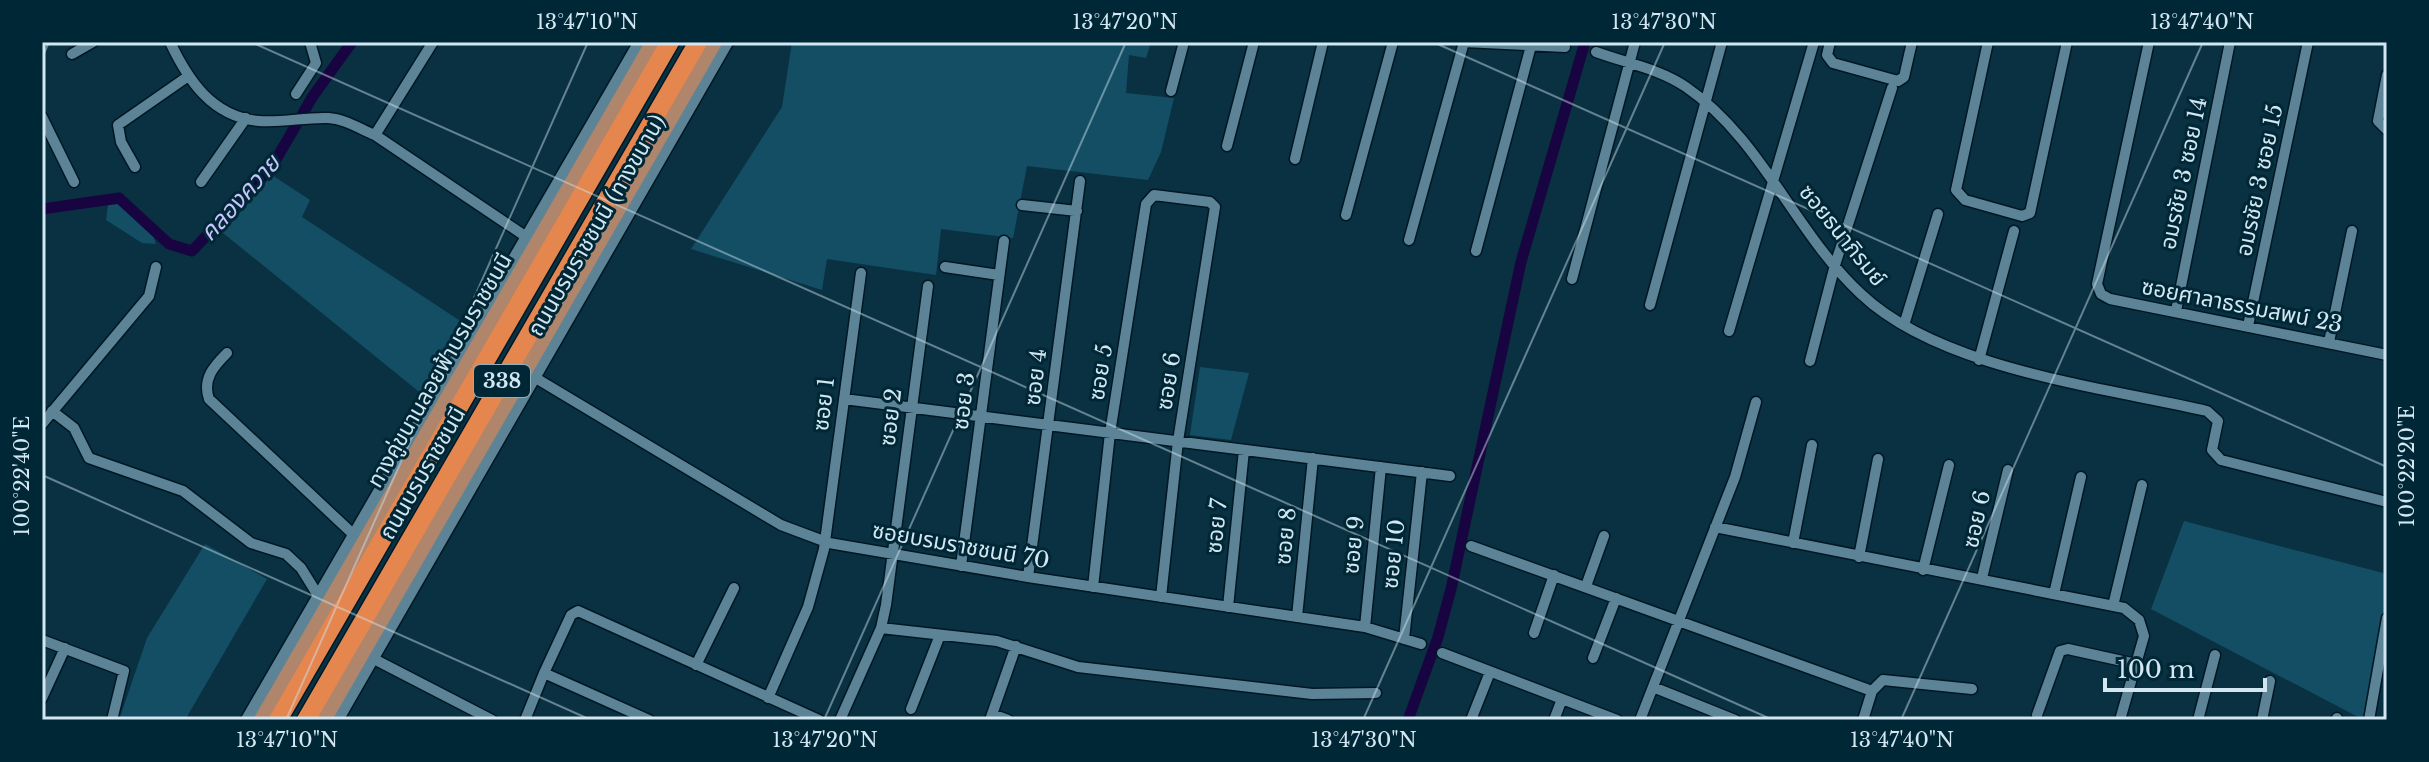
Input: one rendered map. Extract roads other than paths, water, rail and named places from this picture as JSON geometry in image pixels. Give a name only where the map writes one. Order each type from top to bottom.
[{"type":"highway","name":"ถนนบรมราชชนนี","points":[[278,720],[670,42]]},
{"type":"highway","name":"ถนนบรมราชชนนี","points":[[306,720],[698,42]]},
{"type":"main road","name":"338","points":[[248,720],[641,42]]},
{"type":"main road","name":"ทางคู่ขนานลอยฟ้าบรมราชชนนี","points":[[262,720],[654,42]]},
{"type":"main road","name":"338","points":[[323,720],[715,42]]},
{"type":"main road","name":"ถนนบรมราชชนนี (ทางขนาน)","points":[[336,720],[726,42]]},
{"type":"street","points":[[72,54],[93,42]]},
{"type":"street","points":[[170,42],[187,77],[206,99],[246,118],[271,121],[331,118],[375,135],[528,238]]},
{"type":"street","points":[[296,94],[316,63],[310,42]]},
{"type":"street","points":[[375,135],[433,42]]},
{"type":"street","points":[[1171,91],[1184,42]]},
{"type":"street","points":[[1227,146],[1254,42]]},
{"type":"street","points":[[1295,159],[1323,42]]},
{"type":"street","points":[[1346,215],[1393,42]]},
{"type":"street","points":[[1409,240],[1464,42],[1532,42],[1565,47]]},
{"type":"street","points":[[1476,251],[1532,42]]},
{"type":"street","points":[[1572,279],[1635,42]]},
{"type":"street","points":[[1650,305],[1722,42]]},
{"type":"street","points":[[1729,331],[1772,178],[1804,86],[1814,42]]},
{"type":"street","points":[[1830,42],[1827,55],[1833,63],[1898,81],[1904,77],[1912,42]]},
{"type":"street","points":[[1988,42],[1956,190],[1965,200],[2022,216],[2030,213],[2067,42]]},
{"type":"street","name":"ซอยศาลาธรรมสพน์ 23","points":[[2149,42],[2097,284],[2101,294],[2110,299],[2387,355]]},
{"type":"street","name":"อมรชัย 3 ซอย 14","points":[[2176,311],[2230,42]]},
{"type":"street","name":"อมรชัย 3 ซอย 15","points":[[2248,326],[2308,42]]},
{"type":"street","name":"ซอยธนาภิรมย์","points":[[1596,52],[1671,77],[1706,101],[1772,178],[1860,294],[1904,325],[1979,360],[2207,411],[2218,421],[2212,450],[2221,460],[2387,502]]},
{"type":"street","points":[[2387,75],[2378,121],[2387,130]]},
{"type":"street","points":[[135,167],[121,142],[118,125],[187,77]]},
{"type":"street","points":[[1810,361],[1835,265],[1892,88]]},
{"type":"street","points":[[42,117],[74,182]]},
{"type":"street","points":[[201,182],[246,118]]},
{"type":"street","name":"ซอย 4","points":[[1028,577],[1080,181]]},
{"type":"street","name":"ซอย 5","points":[[1093,587],[1110,433],[1146,204],[1154,195],[1182,199]]},
{"type":"street","name":"ซอย 6","points":[[1161,597],[1178,441],[1215,207],[1210,202],[1182,199]]},
{"type":"street","points":[[1022,205],[1077,211]]},
{"type":"street","points":[[1904,325],[1938,214]]},
{"type":"street","points":[[1979,360],[2014,231]]},
{"type":"street","points":[[2329,342],[2352,231]]},
{"type":"street","name":"ซอย 3","points":[[961,566],[1004,241]]},
{"type":"street","points":[[42,424],[149,296],[156,267]]},
{"type":"street","points":[[945,267],[999,275]]},
{"type":"street","name":"ซอย 1","points":[[768,698],[808,607],[825,542],[861,273]]},
{"type":"street","name":"ซอย 2","points":[[840,720],[881,628],[928,286]]},
{"type":"street","points":[[227,353],[208,378],[206,390],[209,399],[354,535]]},
{"type":"street","name":"ซอยบรมราชชนนี 70","points":[[534,377],[781,525],[825,542],[1028,577],[1365,627],[1421,644]]},
{"type":"street","points":[[844,399],[1450,476]]},
{"type":"street","points":[[1640,720],[1735,477],[1756,402]]},
{"type":"street","points":[[52,411],[74,428],[89,458],[183,491],[251,543],[286,554],[301,568],[319,597]]},
{"type":"street","points":[[1793,543],[1812,445]]},
{"type":"street","name":"ซอย 7","points":[[1228,607],[1244,450]]},
{"type":"street","name":"ซอย 8","points":[[1297,617],[1313,458]]},
{"type":"street","points":[[1859,557],[1878,459]]},
{"type":"street","points":[[1923,570],[1949,465]]},
{"type":"street","name":"ซอย 9","points":[[1365,627],[1381,467]]},
{"type":"street","name":"ซอย 6","points":[[1982,578],[2008,470]]},
{"type":"street","name":"ซอย 10","points":[[1404,639],[1422,472]]},
{"type":"street","points":[[2054,594],[2081,477]]},
{"type":"street","points":[[2113,606],[2142,485]]},
{"type":"street","points":[[1715,527],[2124,608],[2139,620],[2144,636],[2120,720]]},
{"type":"street","points":[[1586,586],[1604,536]]},
{"type":"street","points":[[1471,546],[1872,691]]},
{"type":"street","points":[[1534,633],[1554,575]]},
{"type":"street","points":[[696,665],[734,588]]},
{"type":"street","points":[[1593,658],[1616,598]]},
{"type":"street","points":[[525,720],[571,615],[578,611],[819,720]]},
{"type":"street","points":[[2369,720],[2387,618]]},
{"type":"street","points":[[881,628],[1016,646],[1078,667],[1312,694],[1376,693]]},
{"type":"street","points":[[911,709],[940,635]]},
{"type":"street","points":[[42,640],[124,671],[112,720]]},
{"type":"street","points":[[1008,720],[991,717],[1016,646]]},
{"type":"street","points":[[42,698],[65,648]]},
{"type":"street","points":[[2037,715],[2060,651],[2068,649],[2136,664]]},
{"type":"street","points":[[1442,653],[1617,720]]},
{"type":"street","points":[[2198,720],[2215,655]]},
{"type":"street","points":[[372,658],[492,720]]},
{"type":"street","points":[[1471,720],[1490,672]]},
{"type":"street","points":[[544,673],[649,720]]},
{"type":"street","points":[[1863,720],[1872,691],[1883,680],[1972,689]]},
{"type":"street","points":[[2262,720],[2270,681]]},
{"type":"street","points":[[1653,687],[1735,720]]},
{"type":"street","points":[[1554,720],[1562,699]]},
{"type":"waterway","name":"คลองควาย","points":[[42,209],[119,198],[169,244],[192,251],[271,168],[313,96],[352,42]]},
{"type":"waterway","points":[[1408,720],[1438,637],[1451,589],[1521,262],[1585,42]]}]
